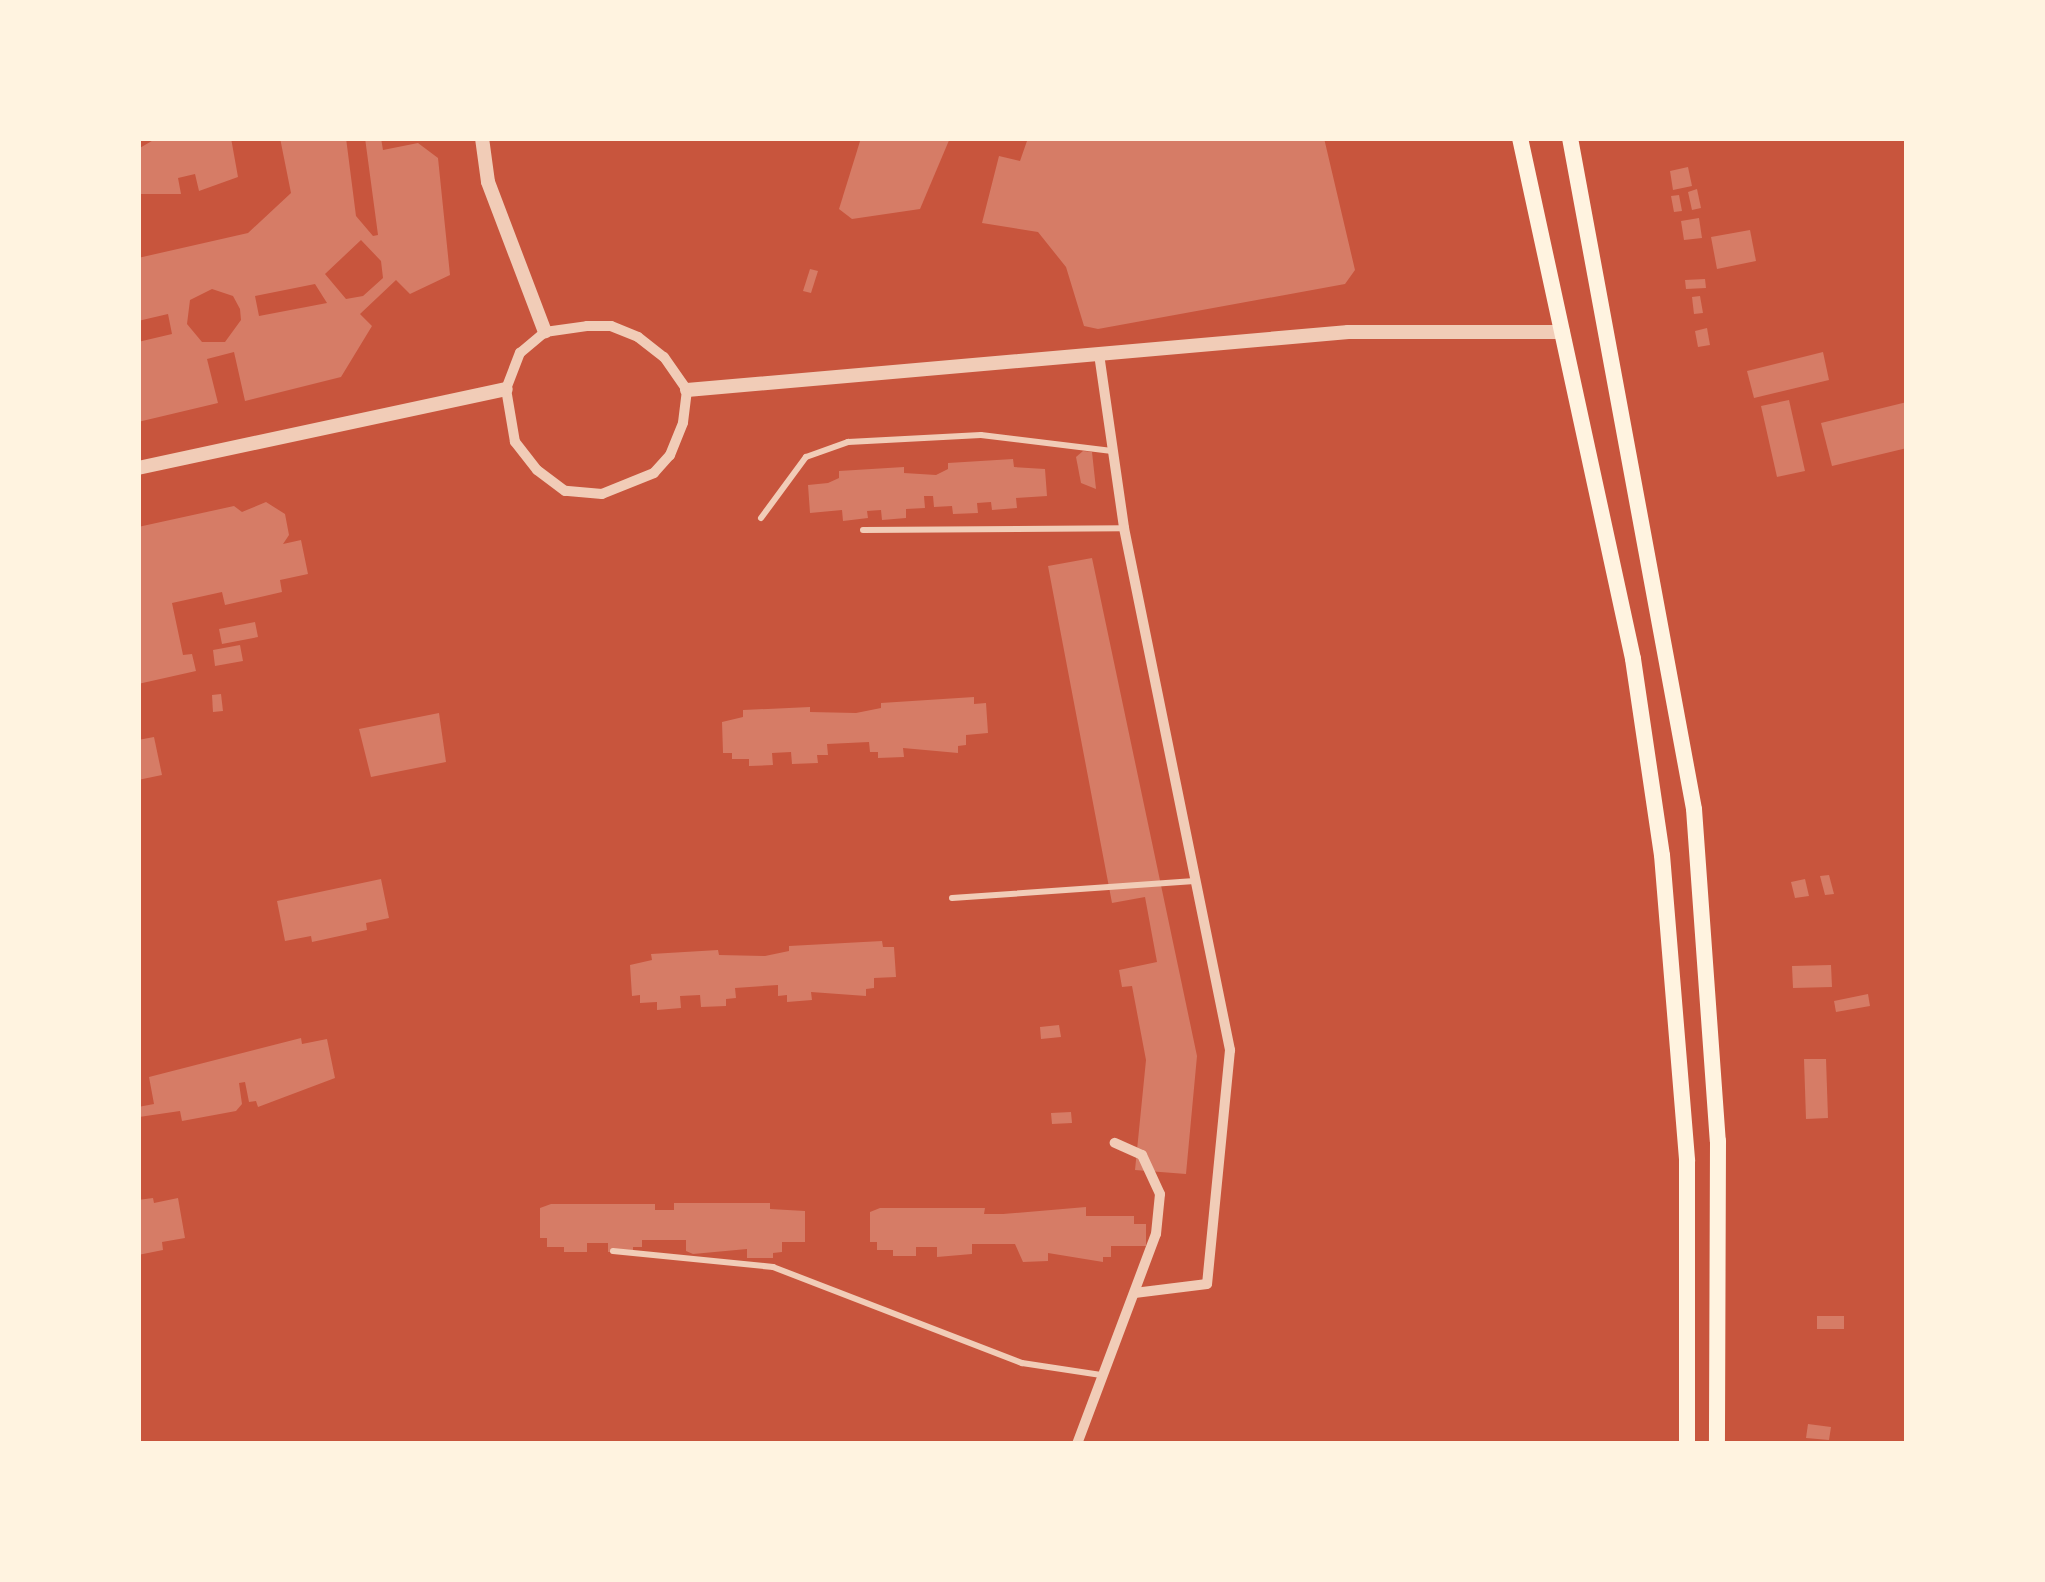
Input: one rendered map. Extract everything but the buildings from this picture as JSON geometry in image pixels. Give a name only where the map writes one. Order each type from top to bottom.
[{"type":"main road","points":[[1520,138],[1633,659],[1662,855],[1686,1139],[1687,1444]]},
{"type":"main road","points":[[1570,138],[1694,809],[1718,1141],[1717,1444]]},
{"type":"street","points":[[482,138],[488,182],[545,332]]},
{"type":"street","points":[[587,326],[625,332],[664,357],[687,390],[683,423],[670,455],[654,473],[602,494],[565,491],[536,470],[515,442],[506,389],[520,353],[545,332],[587,326]]},
{"type":"street","points":[[687,390],[1348,332],[1562,332]]},
{"type":"street","points":[[1099,354],[1124,529],[1230,1050],[1207,1284],[1135,1293]]},
{"type":"street","points":[[138,468],[506,389]]},
{"type":"street","points":[[1077,1444],[1156,1234],[1160,1194],[1142,1155],[1115,1142]]},
{"type":"lane","points":[[761,518],[806,457],[848,442],[981,435],[1112,451]]},
{"type":"lane","points":[[863,530],[1124,529]]},
{"type":"lane","points":[[952,898],[1194,881]]},
{"type":"lane","points":[[613,1251],[773,1267],[1022,1363],[1104,1376]]}]
